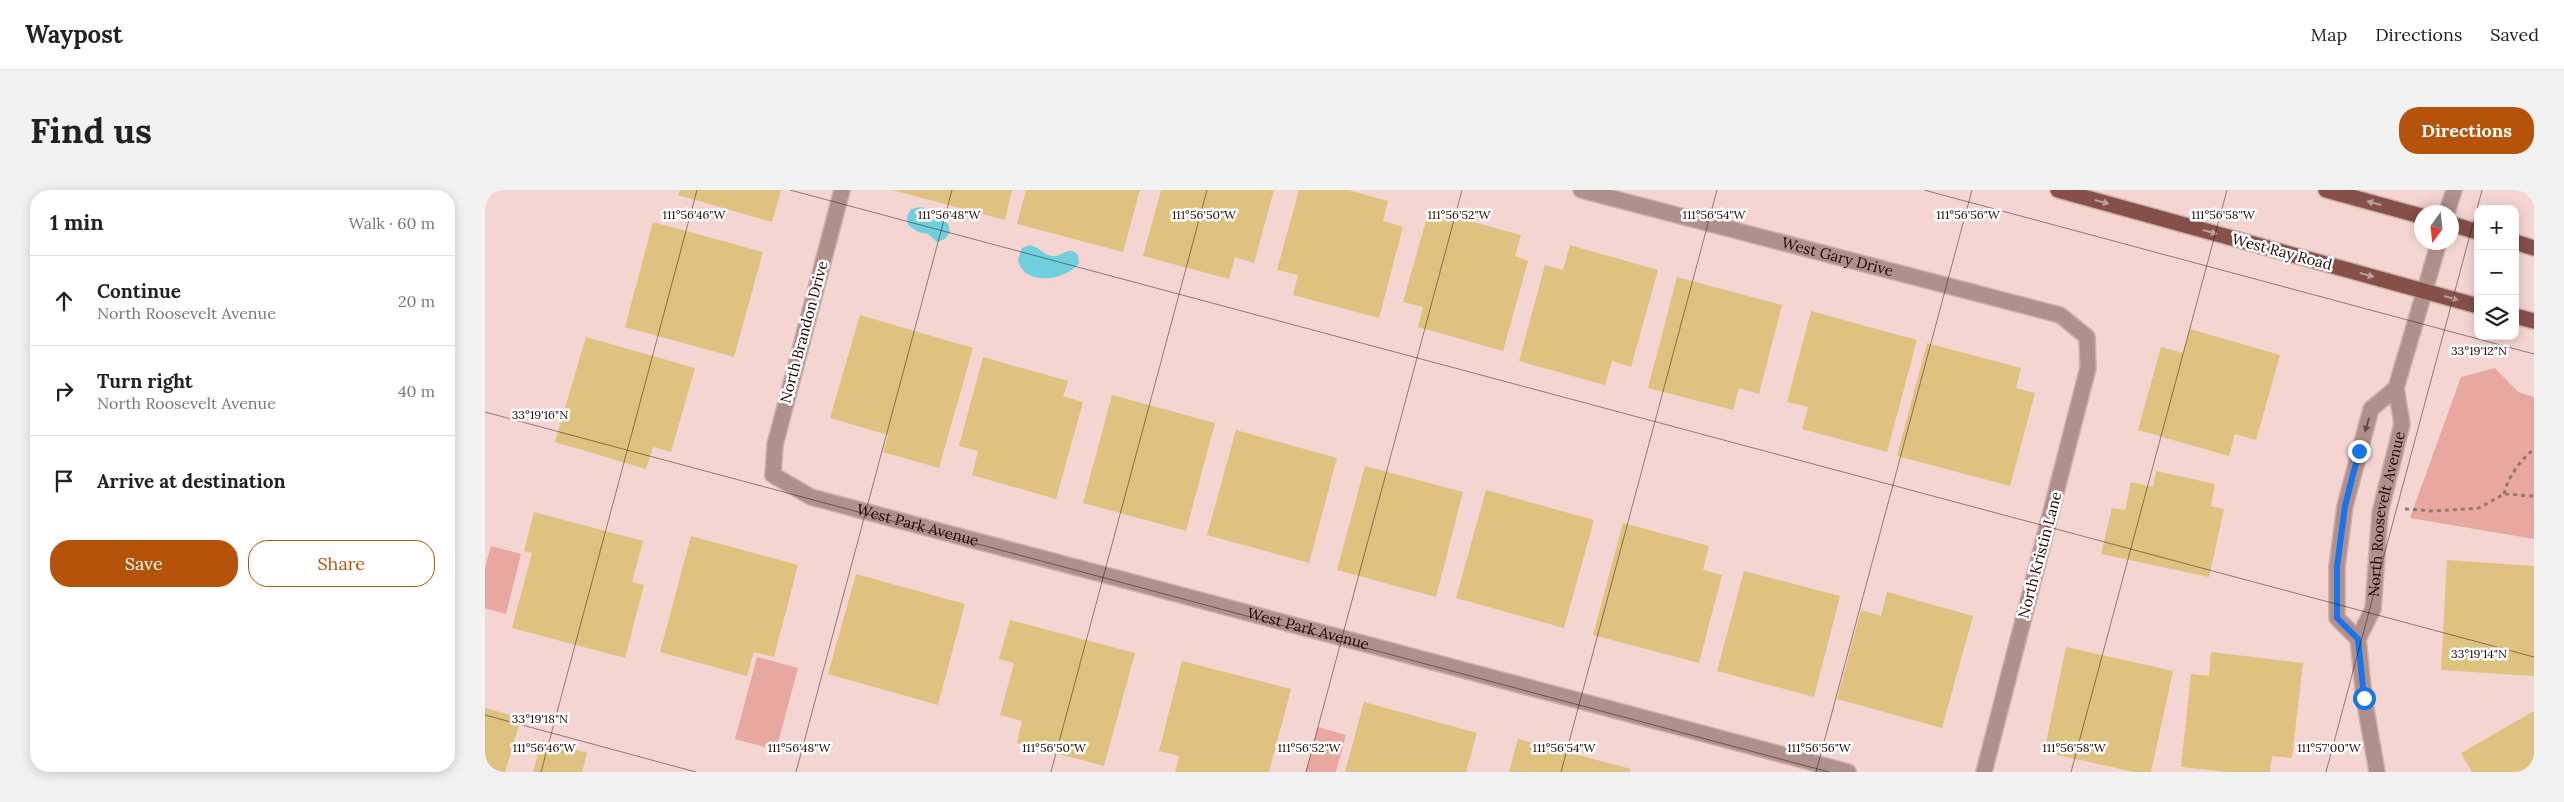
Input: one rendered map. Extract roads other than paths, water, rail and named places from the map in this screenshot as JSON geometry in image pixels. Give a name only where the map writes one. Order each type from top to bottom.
[{"type":"main road","name":"West Ray Road","points":[[2058,190],[2474,305]]},
{"type":"main road","points":[[2326,190],[2414,214]]},
{"type":"main road","points":[[2459,226],[2474,231]]},
{"type":"main road","points":[[2519,243],[2534,248]]},
{"type":"main road","points":[[2519,317],[2534,321]]},
{"type":"street","name":"North Brandon Drive","points":[[773,475],[775,445],[842,190]]},
{"type":"street","name":"West Gary Drive","points":[[1581,190],[2060,314],[2087,337]]},
{"type":"street","points":[[2449,205],[2454,190]]},
{"type":"street","name":"North Roosevelt Avenue","points":[[2358,639],[2373,609],[2382,507],[2402,424],[2396,388],[2437,250]]},
{"type":"street","name":"North Kristin Lane","points":[[1984,772],[2089,368],[2087,337]]},
{"type":"street","points":[[2377,772],[2364,698],[2358,639],[2337,618],[2337,567],[2345,506],[2371,409],[2396,388]]},
{"type":"street","name":"West Park Avenue","points":[[773,475],[811,497],[1848,772]]},
{"type":"water","points":[[925,208],[932,218],[948,223],[950,232],[945,239],[937,242],[928,234],[918,232],[908,225],[907,216],[911,209]]},
{"type":"water","points":[[1030,245],[1052,256],[1067,251],[1075,252],[1078,255],[1079,263],[1065,274],[1055,277],[1036,277],[1028,274],[1021,268],[1018,259],[1022,248]]}]
